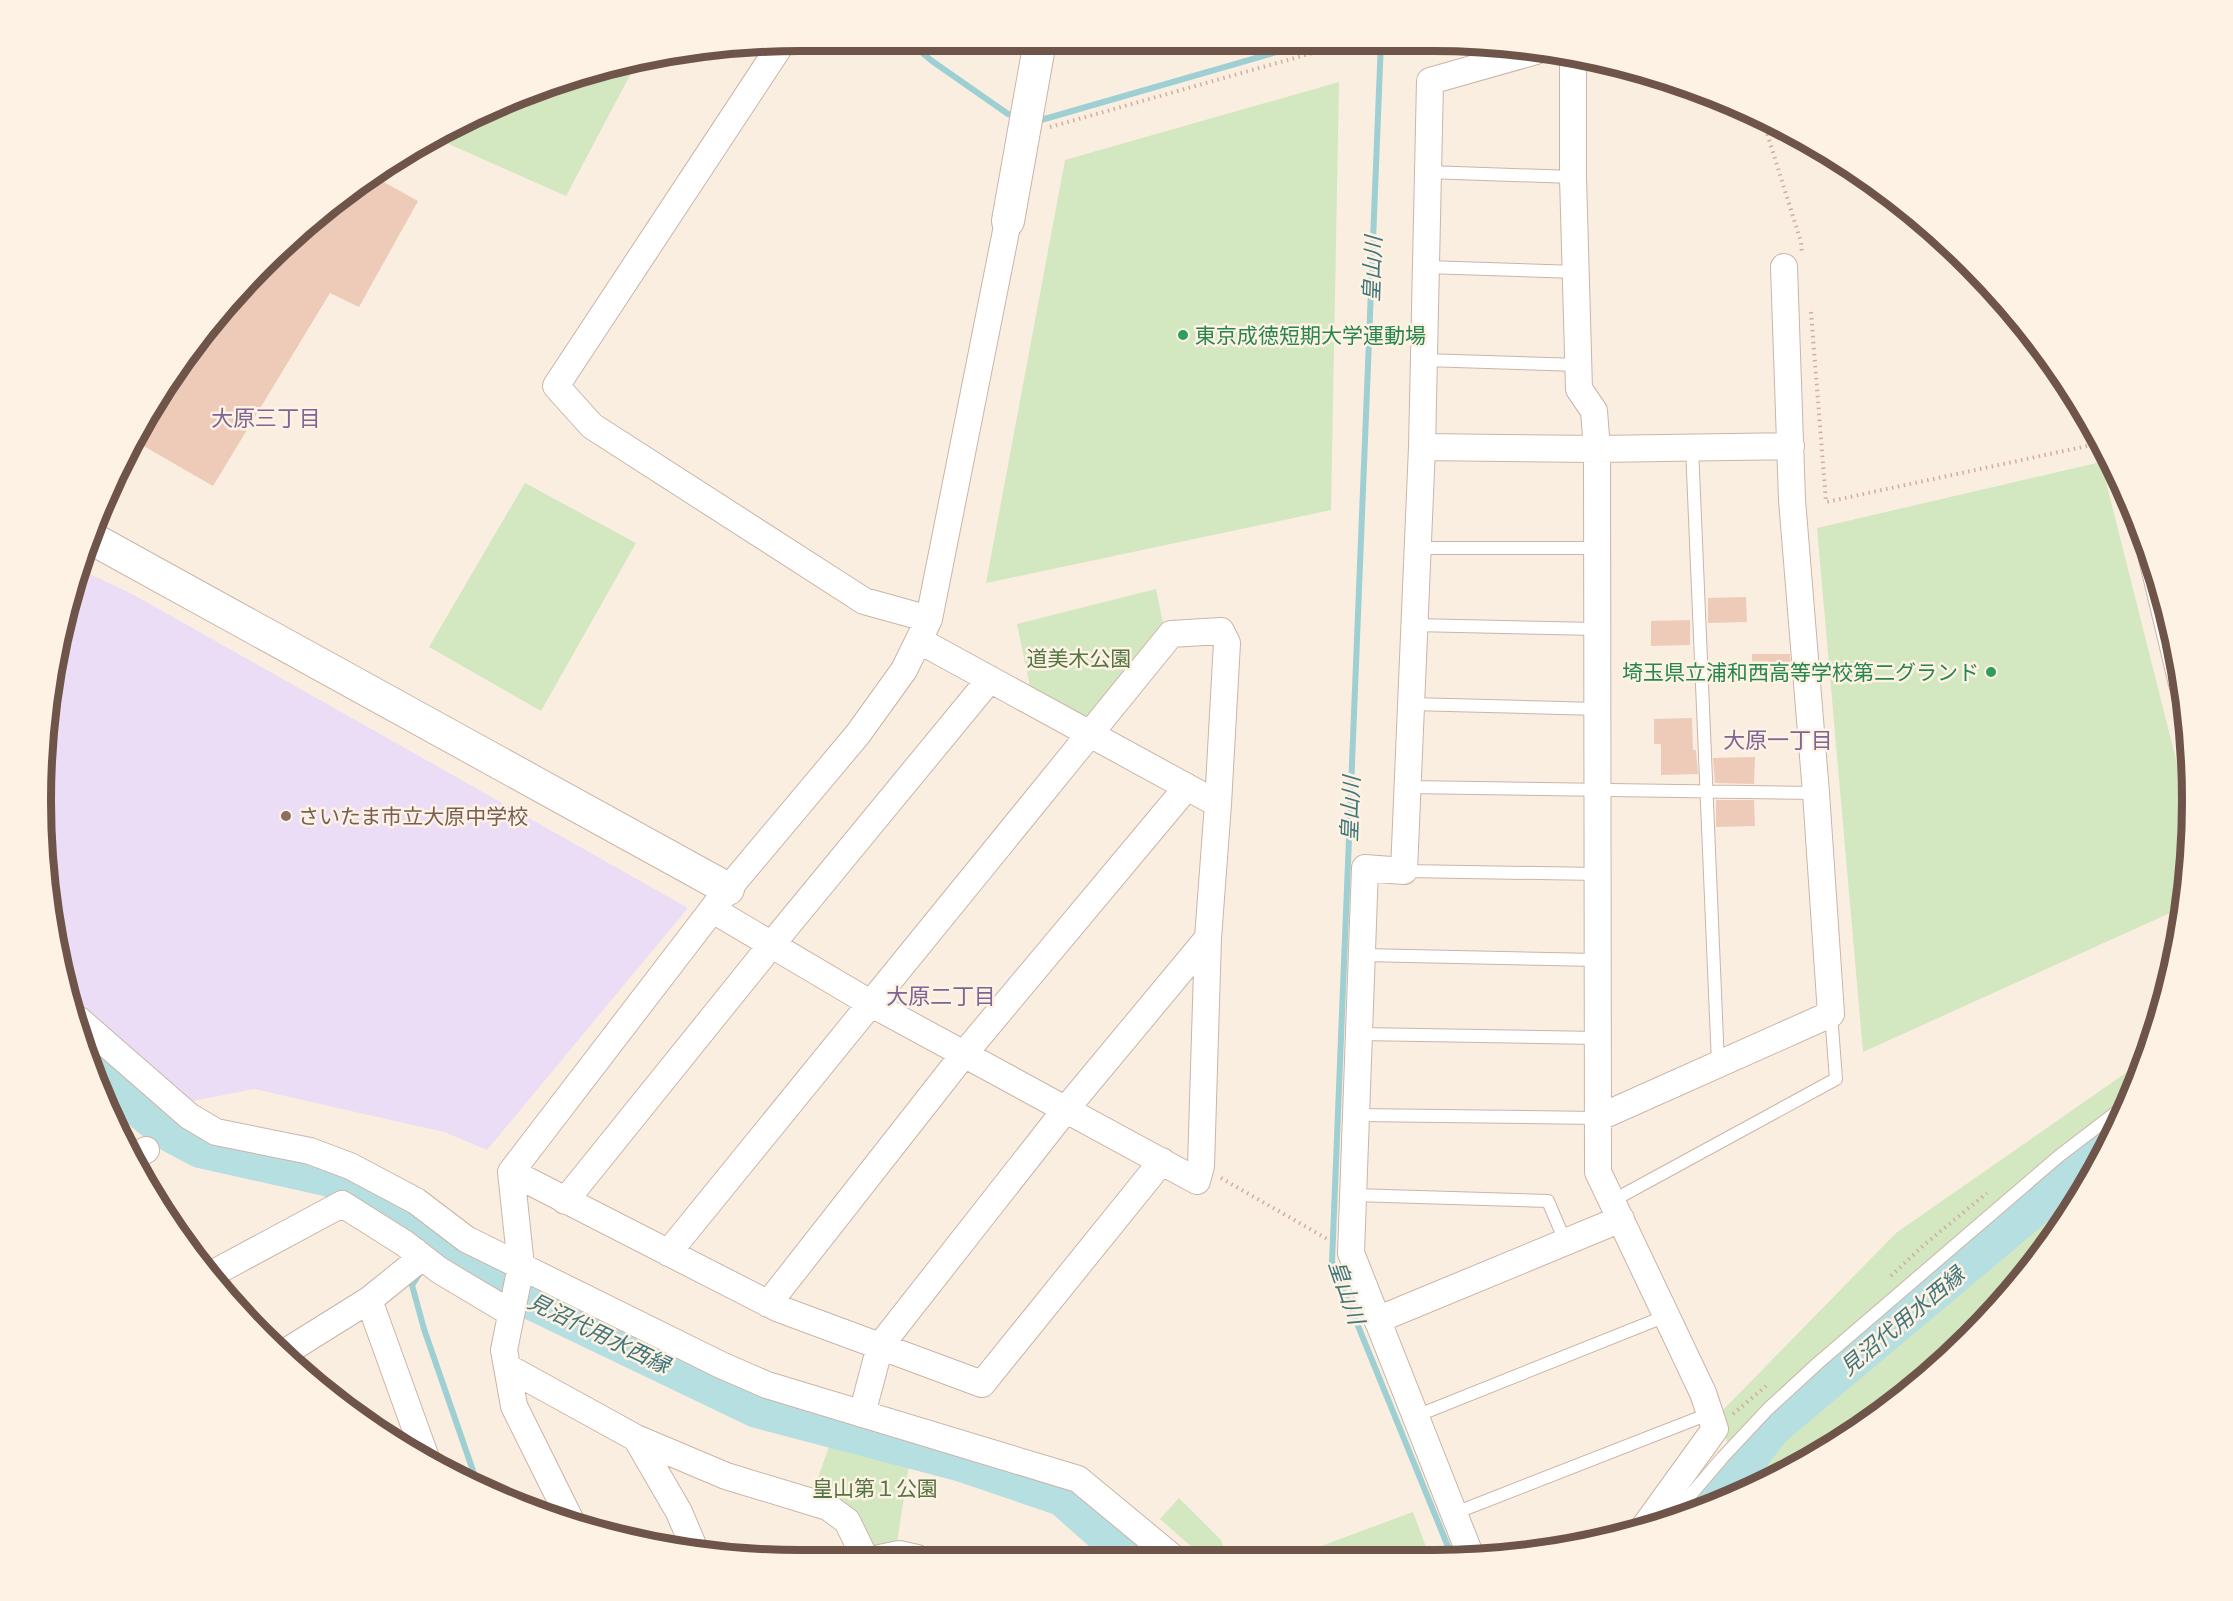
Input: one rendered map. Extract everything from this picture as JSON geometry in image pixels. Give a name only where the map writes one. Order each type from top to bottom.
[{"type":"street","points":[[567,1512],[514,1406],[504,1350],[521,1266],[511,1173],[720,899],[858,734],[904,670],[924,630],[1008,221],[1038,51]]},
{"type":"street","points":[[776,52],[556,386],[592,426],[864,601],[924,630],[990,679],[1218,804]]},
{"type":"street","points":[[1468,1549],[1351,1253],[1365,868],[1404,871],[1422,447],[1430,81],[1518,56]]},
{"type":"street","points":[[1573,64],[1573,177],[1580,389],[1594,411],[1597,449],[1598,1172],[1711,1413],[1715,1429],[1651,1517]]},
{"type":"street","points":[[1598,1118],[1831,1014],[1792,500],[1794,266]]},
{"type":"street","points":[[1422,447],[1597,449],[1791,446]]},
{"type":"street","points":[[98,542],[720,899],[772,944],[870,1003],[1197,1181],[1201,1166],[1208,938],[1227,643],[1221,631],[1171,634],[870,1003],[668,1253]]},
{"type":"street","points":[[566,1201],[772,944],[990,679]]},
{"type":"street","points":[[768,1304],[964,1054],[1187,787]]},
{"type":"street","points":[[862,1414],[880,1347],[1066,1109],[1208,938]]},
{"type":"street","points":[[87,1027],[189,1116],[216,1132],[310,1151],[350,1166],[416,1202],[466,1239],[721,1365],[767,1385],[1078,1479],[1164,1550]]},
{"type":"street","points":[[511,1173],[768,1304],[982,1384],[1162,1161]]},
{"type":"street","points":[[217,1271],[342,1204],[415,1251],[439,1270],[511,1313]]},
{"type":"street","points":[[1377,1320],[1565,1241],[1616,1210]]},
{"type":"street","points":[[295,1353],[369,1300],[416,1262],[415,1251]]},
{"type":"street","points":[[369,1300],[422,1448]]},
{"type":"street","points":[[507,1367],[636,1438],[726,1476],[828,1507],[847,1521],[861,1550]]},
{"type":"street","points":[[636,1438],[679,1512],[691,1542]]},
{"type":"lane","points":[[1428,172],[1573,177]]},
{"type":"lane","points":[[1426,267],[1576,272]]},
{"type":"lane","points":[[1424,360],[1579,365]]},
{"type":"lane","points":[[1692,447],[1718,1064]]},
{"type":"lane","points":[[1418,548],[1597,548]]},
{"type":"lane","points":[[1414,625],[1598,629]]},
{"type":"lane","points":[[1411,704],[1598,709]]},
{"type":"lane","points":[[1407,787],[1816,794]]},
{"type":"lane","points":[[1404,871],[1598,874]]},
{"type":"lane","points":[[1362,955],[1598,960]]},
{"type":"lane","points":[[1616,1210],[1836,1079],[1831,1014]]},
{"type":"lane","points":[[1359,1035],[1598,1038]]},
{"type":"lane","points":[[1680,1507],[1730,1449],[1818,1362],[2059,1156],[2113,1106],[2117,1105]]},
{"type":"lane","points":[[1356,1115],[1598,1118]]},
{"type":"lane","points":[[1353,1195],[1548,1201],[1565,1241]]},
{"type":"lane","points":[[1416,1416],[1666,1316]]},
{"type":"lane","points":[[1455,1513],[1711,1413]]},
{"type":"path","points":[[1023,135],[1317,51]]},
{"type":"path","points":[[1765,128],[1801,242],[1794,266]]},
{"type":"path","points":[[1810,309],[1826,502],[2093,446]]},
{"type":"path","points":[[1201,1166],[1323,1237]]},
{"type":"shaded area","name":"さいたま市立大原中学校","points":[[87,573],[134,595],[688,908],[487,1150],[444,1132],[254,1089],[188,1102],[81,1007],[65,947],[57,898],[53,850],[51,800],[53,751],[57,703],[65,654]]},
{"type":"green space","points":[[633,70],[566,196],[443,142],[514,108],[560,91]]},
{"type":"green space","name":"東京成徳短期大学運動場","points":[[1339,82],[1331,510],[986,583],[1065,160]]},
{"type":"green space","name":"埼玉県立浦和西高等学校第二グランド","points":[[2101,462],[2181,780],[2180,850],[2174,911],[1863,1052],[1817,528]]},
{"type":"green space","points":[[525,483],[636,543],[541,711],[429,647]]},
{"type":"green space","name":"道美木公園","points":[[1156,589],[1164,628],[1091,720],[1030,687],[1017,624]]},
{"type":"green space","points":[[2132,1069],[2105,1132],[2056,1217],[1996,1295],[1962,1330],[1927,1364],[1849,1424],[1764,1473],[1695,1502],[1730,1461],[1722,1411],[1896,1233]]},
{"type":"green space","name":"皇山第１公園","points":[[829,1447],[909,1465],[897,1542],[879,1547],[871,1544],[861,1522],[850,1508],[835,1499],[813,1491]]},
{"type":"green space","points":[[1179,1498],[1221,1540],[1224,1550],[1195,1550],[1160,1519]]},
{"type":"green space","points":[[1413,1512],[1427,1550],[1310,1550]]},
{"type":"building","points":[[380,180],[418,201],[359,307],[330,293],[213,486],[141,445],[177,384],[237,306],[306,237],[344,206]]},
{"type":"building","points":[[1746,597],[1747,622],[1708,623],[1708,598]]},
{"type":"building","points":[[1690,620],[1690,645],[1651,646],[1651,621]]},
{"type":"building","points":[[1752,654],[1790,654],[1791,678],[1752,679]]},
{"type":"building","points":[[1692,718],[1693,750],[1696,750],[1698,774],[1661,775],[1661,744],[1654,744],[1654,719]]},
{"type":"building","points":[[1755,757],[1754,784],[1715,783],[1713,758]]},
{"type":"building","points":[[1716,800],[1754,800],[1755,826],[1716,827]]},
{"type":"waterway","points":[[920,51],[1008,114],[1018,116]]},
{"type":"waterway","points":[[1034,119],[1041,120],[1280,51]]},
{"type":"waterway","name":"皇山川","points":[[1381,51],[1332,1262],[1449,1549]]},
{"type":"waterway","name":"見沼代用水西縁","points":[[104,1076],[148,1116],[172,1134],[200,1149],[330,1178],[375,1202],[436,1247],[488,1280],[757,1409],[962,1463],[1062,1497],[1122,1550]]},
{"type":"waterway","name":"見沼代用水西縁","points":[[1723,1491],[1772,1428],[2040,1203],[2086,1167]]},
{"type":"waterway","points":[[433,1259],[441,1250]]},
{"type":"waterway","points":[[420,1273],[412,1285],[424,1329],[475,1476]]},
{"type":"place","name":"東京成徳短期大学運動場","points":[[1183,335]]},
{"type":"place","name":"埼玉県立浦和西高等学校第二グランド","points":[[1991,672]]},
{"type":"place","name":"さいたま市立大原中学校","points":[[286,816]]},
{"type":"district","name":"大原三丁目","points":[[266,418]]},
{"type":"district","name":"大原一丁目","points":[[1778,740]]},
{"type":"district","name":"大原二丁目","points":[[941,996]]}]
